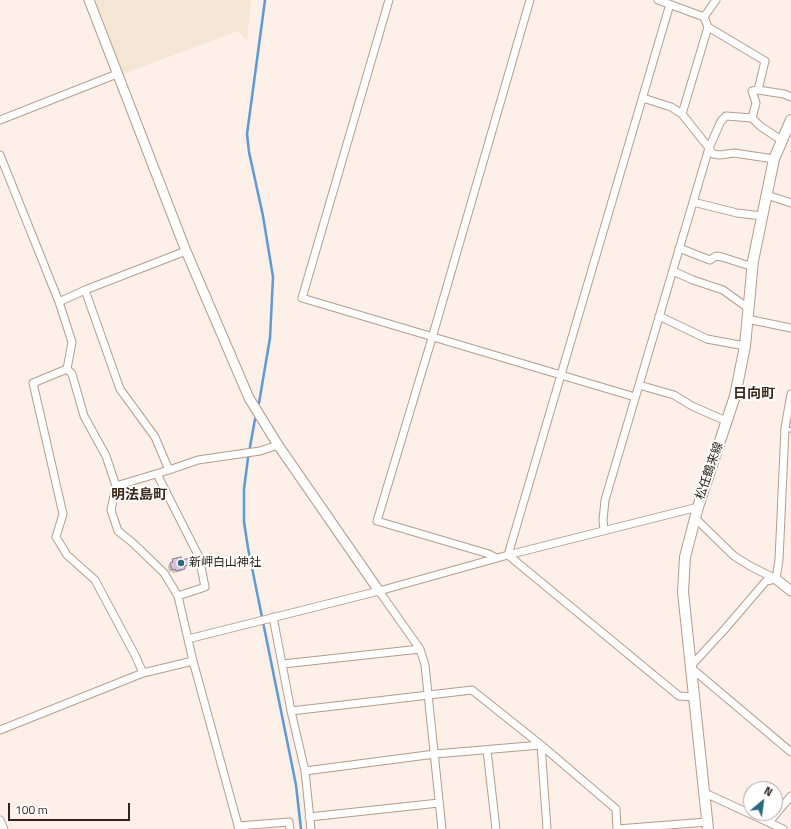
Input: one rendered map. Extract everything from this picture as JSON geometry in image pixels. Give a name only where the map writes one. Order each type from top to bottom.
[{"type":"main road","name":"松任鶴来線","points":[[708,825],[683,592],[685,557],[698,507],[735,396],[745,346],[753,267],[762,216],[774,159],[791,120]]},
{"type":"street","points":[[89,0],[186,251],[249,398],[278,445],[420,649],[425,665],[429,695],[442,829]]},
{"type":"street","points":[[389,0],[302,298],[432,338],[635,397]]},
{"type":"street","points":[[496,558],[489,554],[377,521],[432,338],[530,0]]},
{"type":"street","points":[[658,0],[704,17],[708,27],[766,61],[758,90]]},
{"type":"street","points":[[704,17],[716,0]]},
{"type":"street","points":[[508,555],[670,4]]},
{"type":"street","points":[[682,114],[708,27]]},
{"type":"street","points":[[0,120],[117,74]]},
{"type":"street","points":[[752,118],[756,103],[752,91],[758,90],[784,94],[791,97]]},
{"type":"street","points":[[643,98],[670,106],[682,114],[713,154],[720,155],[734,153],[774,159]]},
{"type":"street","points":[[604,530],[603,520],[605,500],[709,148],[721,121],[726,116],[752,118],[760,126],[786,134]]},
{"type":"street","points":[[0,155],[59,302],[72,342],[67,368]]},
{"type":"street","points":[[767,195],[791,203]]},
{"type":"street","points":[[693,202],[737,213],[762,216]]},
{"type":"street","points":[[679,248],[710,260],[716,256],[753,267]]},
{"type":"street","points":[[59,302],[85,290],[186,251]]},
{"type":"street","points":[[673,271],[693,280],[723,290],[748,308]]},
{"type":"street","points":[[85,290],[120,389],[155,436],[169,470]]},
{"type":"street","points":[[659,316],[706,338],[745,346]]},
{"type":"street","points":[[747,319],[791,328]]},
{"type":"street","points":[[67,368],[72,374],[84,416],[106,456],[116,486],[111,510],[118,531],[133,543],[164,573],[178,596],[193,661],[238,828],[289,822],[290,829]]},
{"type":"street","points":[[67,368],[33,383],[63,514],[56,537],[67,555],[95,580],[143,673]]},
{"type":"street","points":[[639,385],[674,396],[692,406],[726,421]]},
{"type":"street","points":[[776,579],[779,560],[791,394]]},
{"type":"street","points":[[116,486],[198,460],[243,454],[278,445]]},
{"type":"street","points":[[157,474],[198,557],[205,588],[178,596]]},
{"type":"street","points":[[188,639],[379,591],[496,558],[698,507]]},
{"type":"street","points":[[695,518],[734,556],[776,579],[791,591]]},
{"type":"street","points":[[508,555],[679,696],[694,698]]},
{"type":"street","points":[[776,579],[766,581],[690,667],[791,752]]},
{"type":"street","points":[[270,618],[282,664],[305,771],[311,829]]},
{"type":"street","points":[[282,664],[420,649]]},
{"type":"street","points":[[0,730],[143,673],[193,661]]},
{"type":"street","points":[[292,711],[472,690],[541,745],[616,809],[617,829],[708,825]]},
{"type":"street","points":[[305,771],[435,754],[541,745]]},
{"type":"street","points":[[541,745],[547,829]]},
{"type":"street","points":[[487,750],[496,829]]},
{"type":"street","points":[[705,793],[783,829]]},
{"type":"street","points":[[769,822],[791,796]]},
{"type":"street","points":[[309,817],[440,803]]},
{"type":"street","points":[[0,820],[4,829]]},
{"type":"shaded area","points":[[95,0],[251,0],[247,41],[238,31],[123,74]]},
{"type":"building","name":"新岬白山神社","points":[[181,557],[182,560],[189,558],[192,564],[185,566],[185,569],[176,571],[175,569],[172,570],[170,563],[173,562],[172,559]]},
{"type":"waterway","points":[[259,403],[270,338],[273,277],[263,216],[249,152],[247,134],[265,0]]},
{"type":"waterway","points":[[255,419],[244,489],[244,522],[296,785],[301,829]]},
{"type":"place","name":"新岬白山神社","points":[[181,563]]},
{"type":"district","name":"日向町","points":[[754,395]]},
{"type":"district","name":"明法島町","points":[[139,496]]}]
